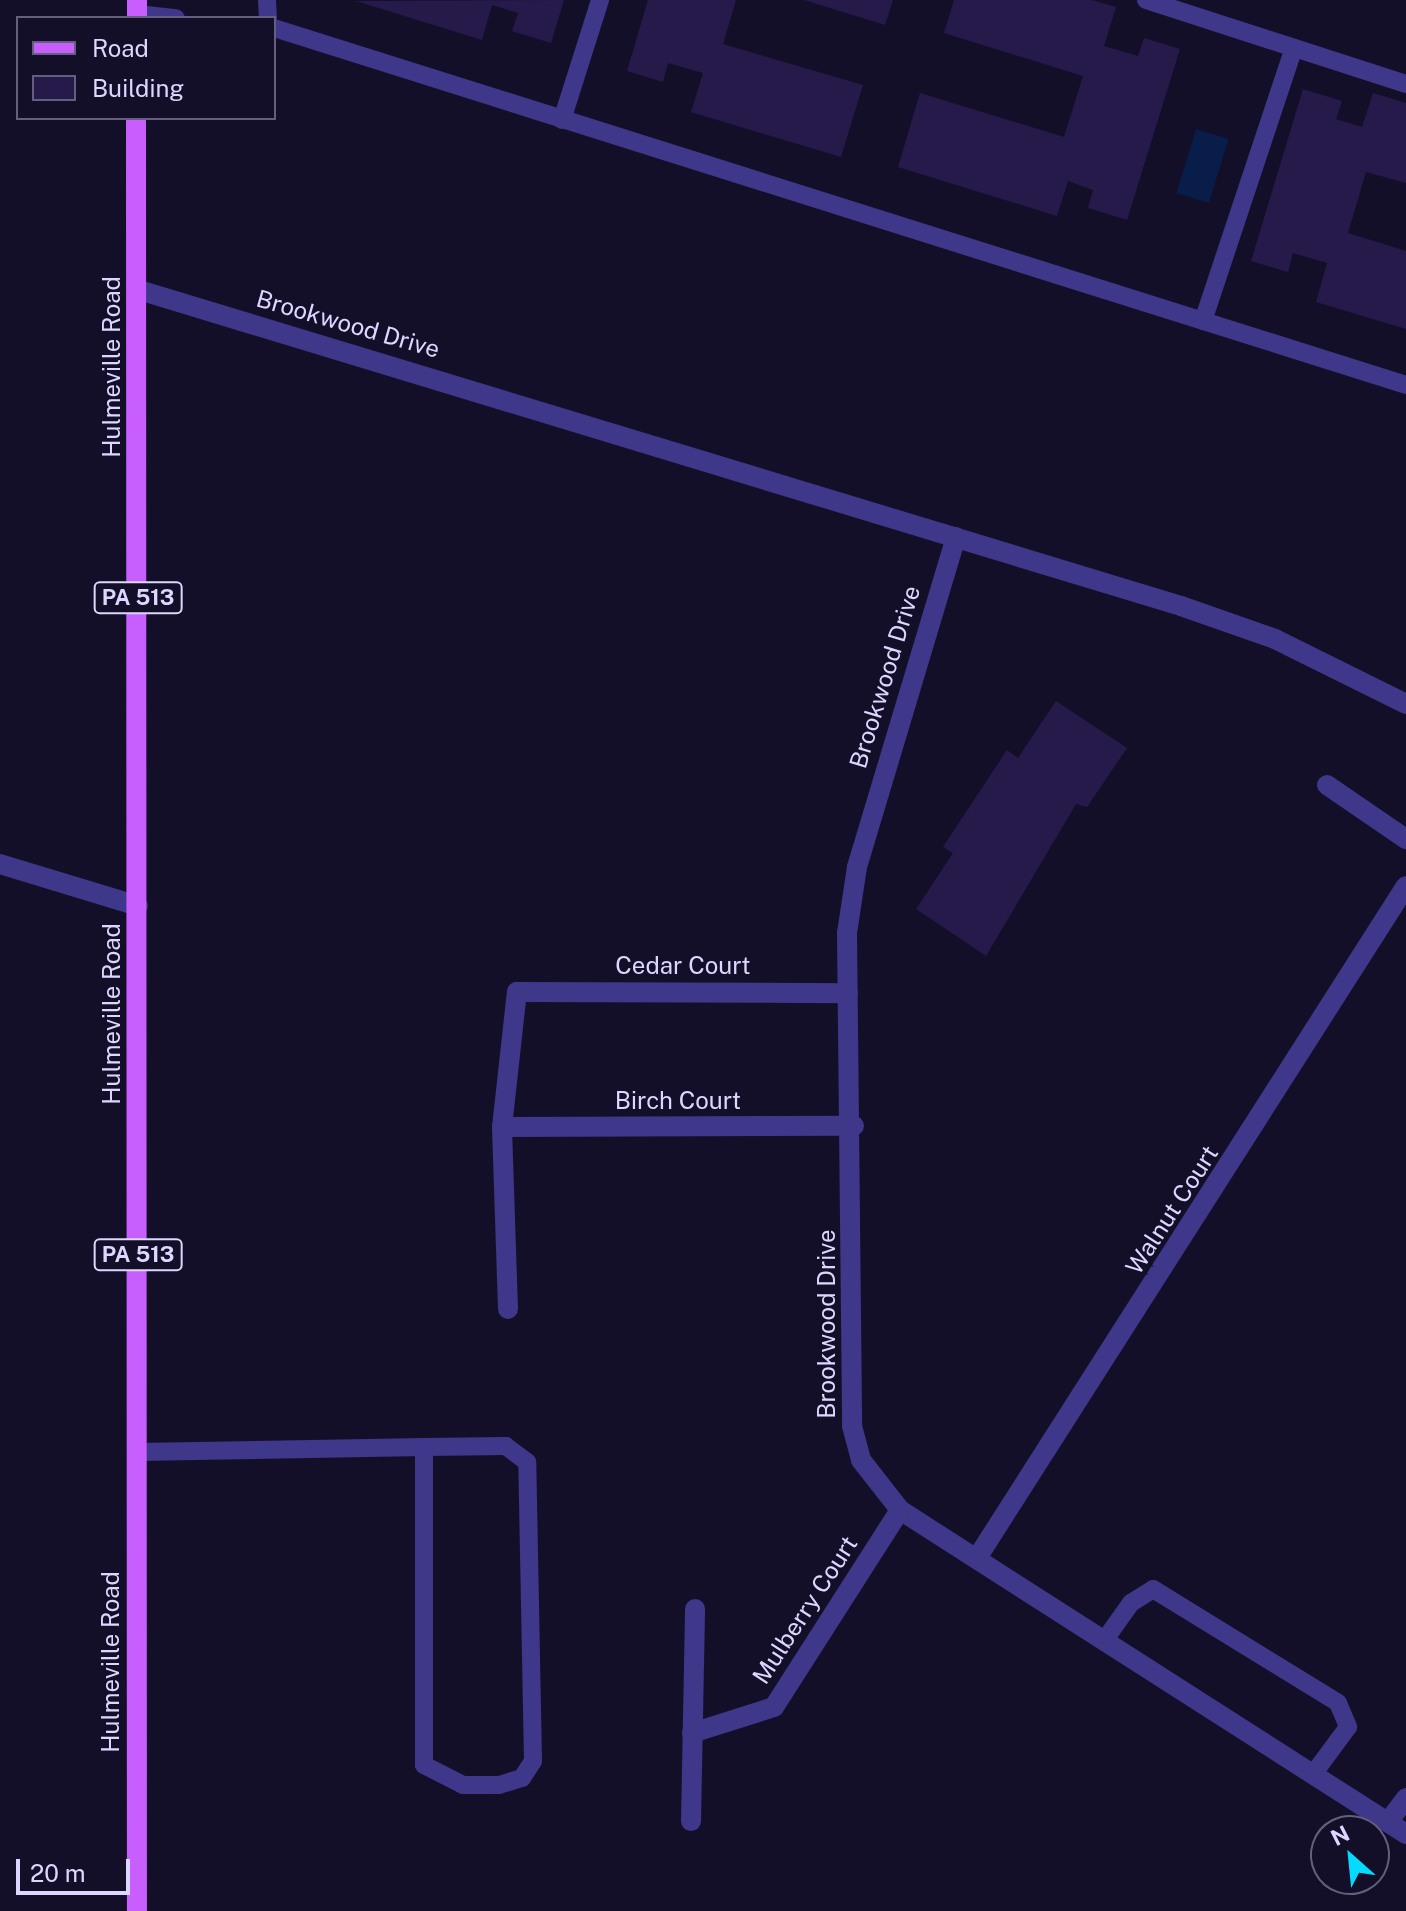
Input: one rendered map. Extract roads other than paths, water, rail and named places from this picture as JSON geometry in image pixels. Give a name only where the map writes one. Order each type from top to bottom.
[{"type":"main road","name":"Hulmeville Road","points":[[136,120],[139,290],[137,1911]]},
{"type":"street","name":"Brookwood Drive","points":[[139,290],[956,537],[1275,639],[1406,704]]},
{"type":"street","name":"Brookwood Drive","points":[[956,537],[857,867],[848,993],[854,1126],[852,1426],[871,1479],[900,1510],[1106,1638],[1377,1815]]},
{"type":"street","points":[[1327,785],[1406,839]]},
{"type":"street","points":[[0,864],[138,906]]},
{"type":"street","name":"Walnut Court","points":[[977,1558],[1406,886]]},
{"type":"street","name":"Cedar Court","points":[[502,1127],[517,992],[848,993]]},
{"type":"street","name":"Birch Court","points":[[502,1127],[854,1126]]},
{"type":"street","points":[[502,1127],[508,1309]]},
{"type":"street","name":"Mulberry Court","points":[[692,1733],[774,1707],[900,1510]]},
{"type":"street","points":[[691,1821],[695,1609]]},
{"type":"street","points":[[1390,1819],[1406,1798]]},
{"type":"lane","points":[[562,120],[600,0]]},
{"type":"lane","points":[[1146,0],[1406,84]]},
{"type":"lane","points":[[137,11],[165,16]]},
{"type":"lane","points":[[276,29],[1406,385]]},
{"type":"lane","points":[[1203,321],[1294,48]]},
{"type":"lane","points":[[138,1452],[424,1447],[506,1446],[527,1462],[533,1761],[522,1778],[499,1785],[463,1785],[424,1765],[424,1447]]},
{"type":"lane","points":[[1106,1638],[1131,1603],[1153,1589],[1338,1703],[1348,1727],[1314,1773]]},
{"type":"water","points":[[1196,129],[1229,139],[1209,203],[1176,193]]}]
